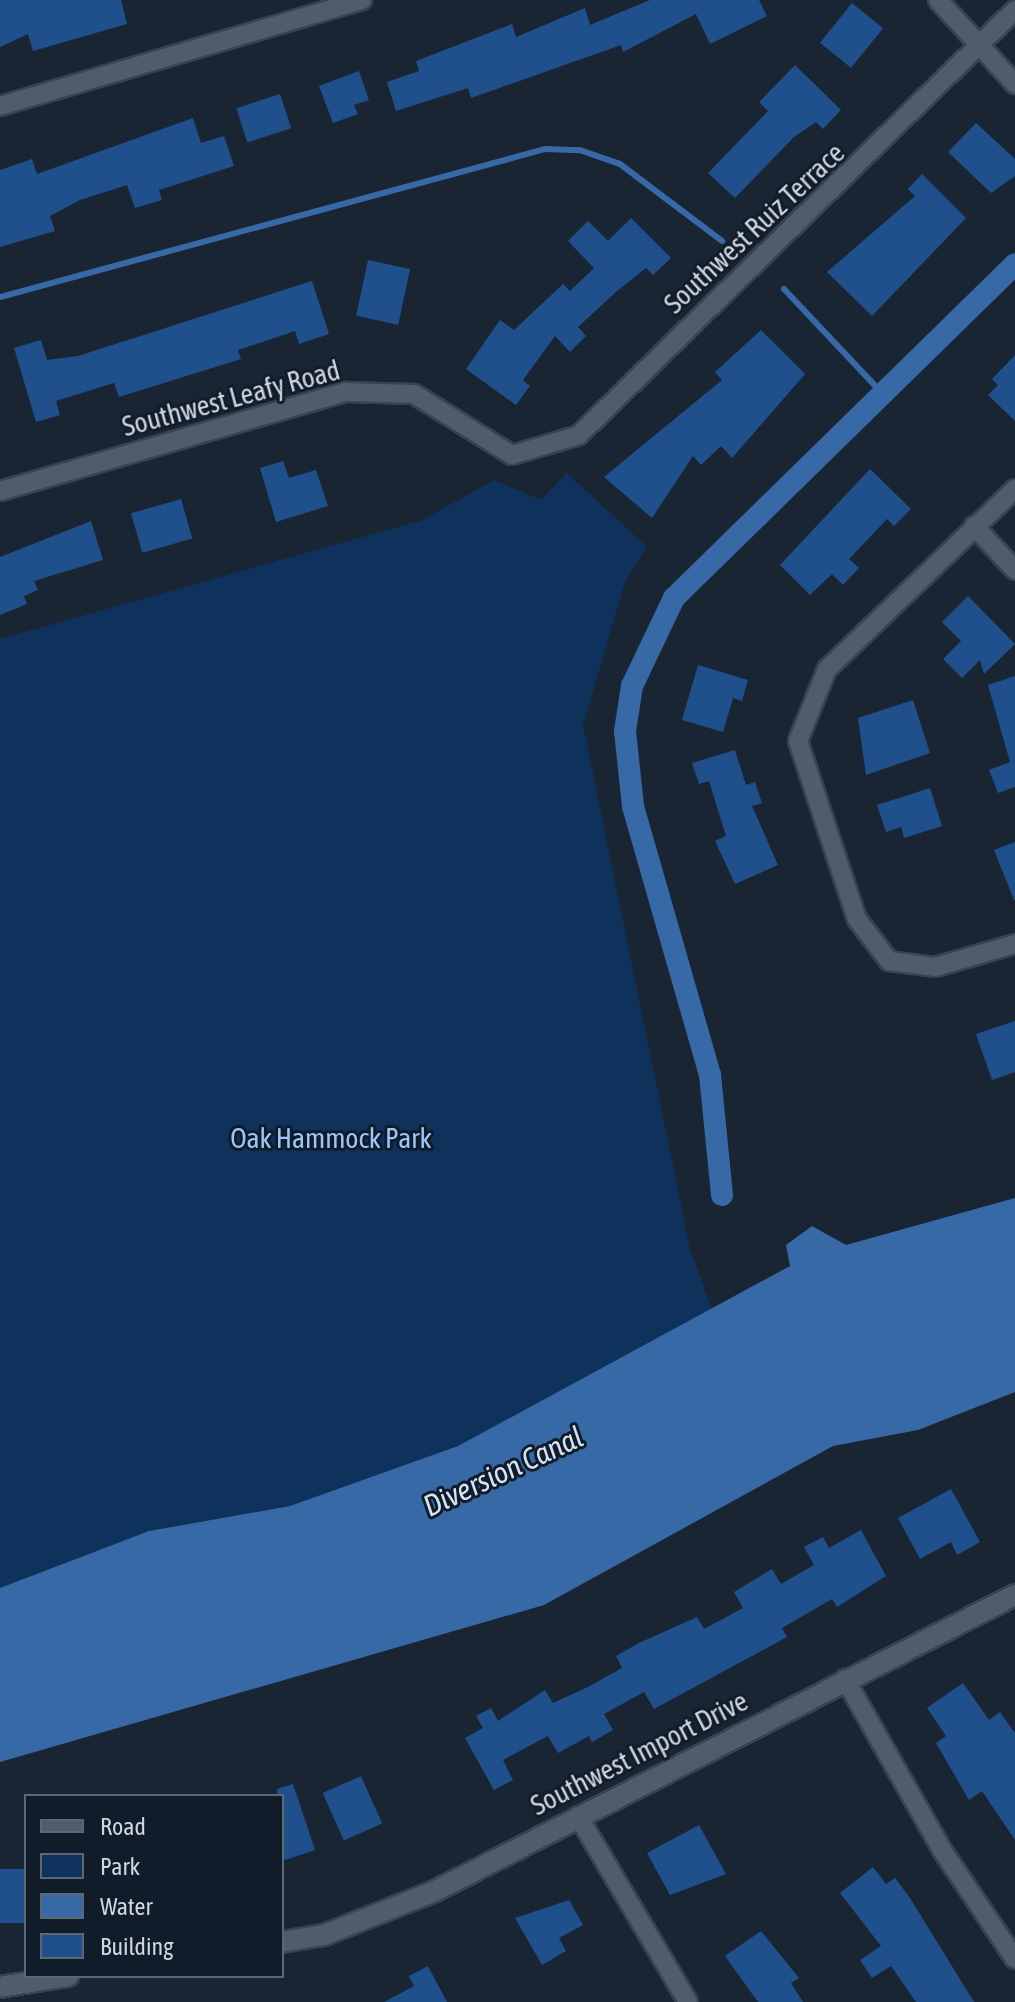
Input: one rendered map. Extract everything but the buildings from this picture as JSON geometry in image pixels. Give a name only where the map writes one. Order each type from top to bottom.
[{"type":"street","points":[[0,106],[362,0]]},
{"type":"street","points":[[938,0],[1015,84]]},
{"type":"street","name":"Southwest Ruiz Terrace","points":[[512,455],[579,435],[982,49],[1015,10]]},
{"type":"street","name":"Southwest Leafy Road","points":[[0,491],[346,392],[414,394],[512,455]]},
{"type":"street","points":[[1015,489],[827,669],[798,741],[857,919],[889,961],[935,967],[1015,944]]},
{"type":"street","points":[[974,526],[1015,570]]},
{"type":"street","name":"Southwest Import Drive","points":[[284,1942],[324,1935],[435,1891],[845,1679],[1015,1595]]},
{"type":"street","points":[[845,1679],[942,1850],[1015,1959]]},
{"type":"street","points":[[578,1816],[688,2002]]},
{"type":"street","points":[[0,1987],[56,1978]]},
{"type":"green space","name":"Oak Hammock Park","points":[[567,473],[647,547],[625,582],[583,725],[690,1249],[712,1310],[458,1446],[290,1506],[149,1531],[0,1588],[0,639],[423,520],[494,480],[541,500]]},
{"type":"water","name":"Diversion Canal","points":[[1015,1198],[1015,1392],[918,1430],[833,1446],[544,1605],[0,1762],[0,1588],[149,1531],[290,1506],[458,1446],[790,1266],[786,1245],[812,1226],[846,1245]]},
{"type":"waterway","points":[[0,297],[545,149],[580,150],[620,164],[722,241]]},
{"type":"waterway","points":[[722,1195],[710,1075],[633,806],[625,731],[632,686],[674,598],[1015,264]]},
{"type":"waterway","points":[[784,289],[881,392]]}]
